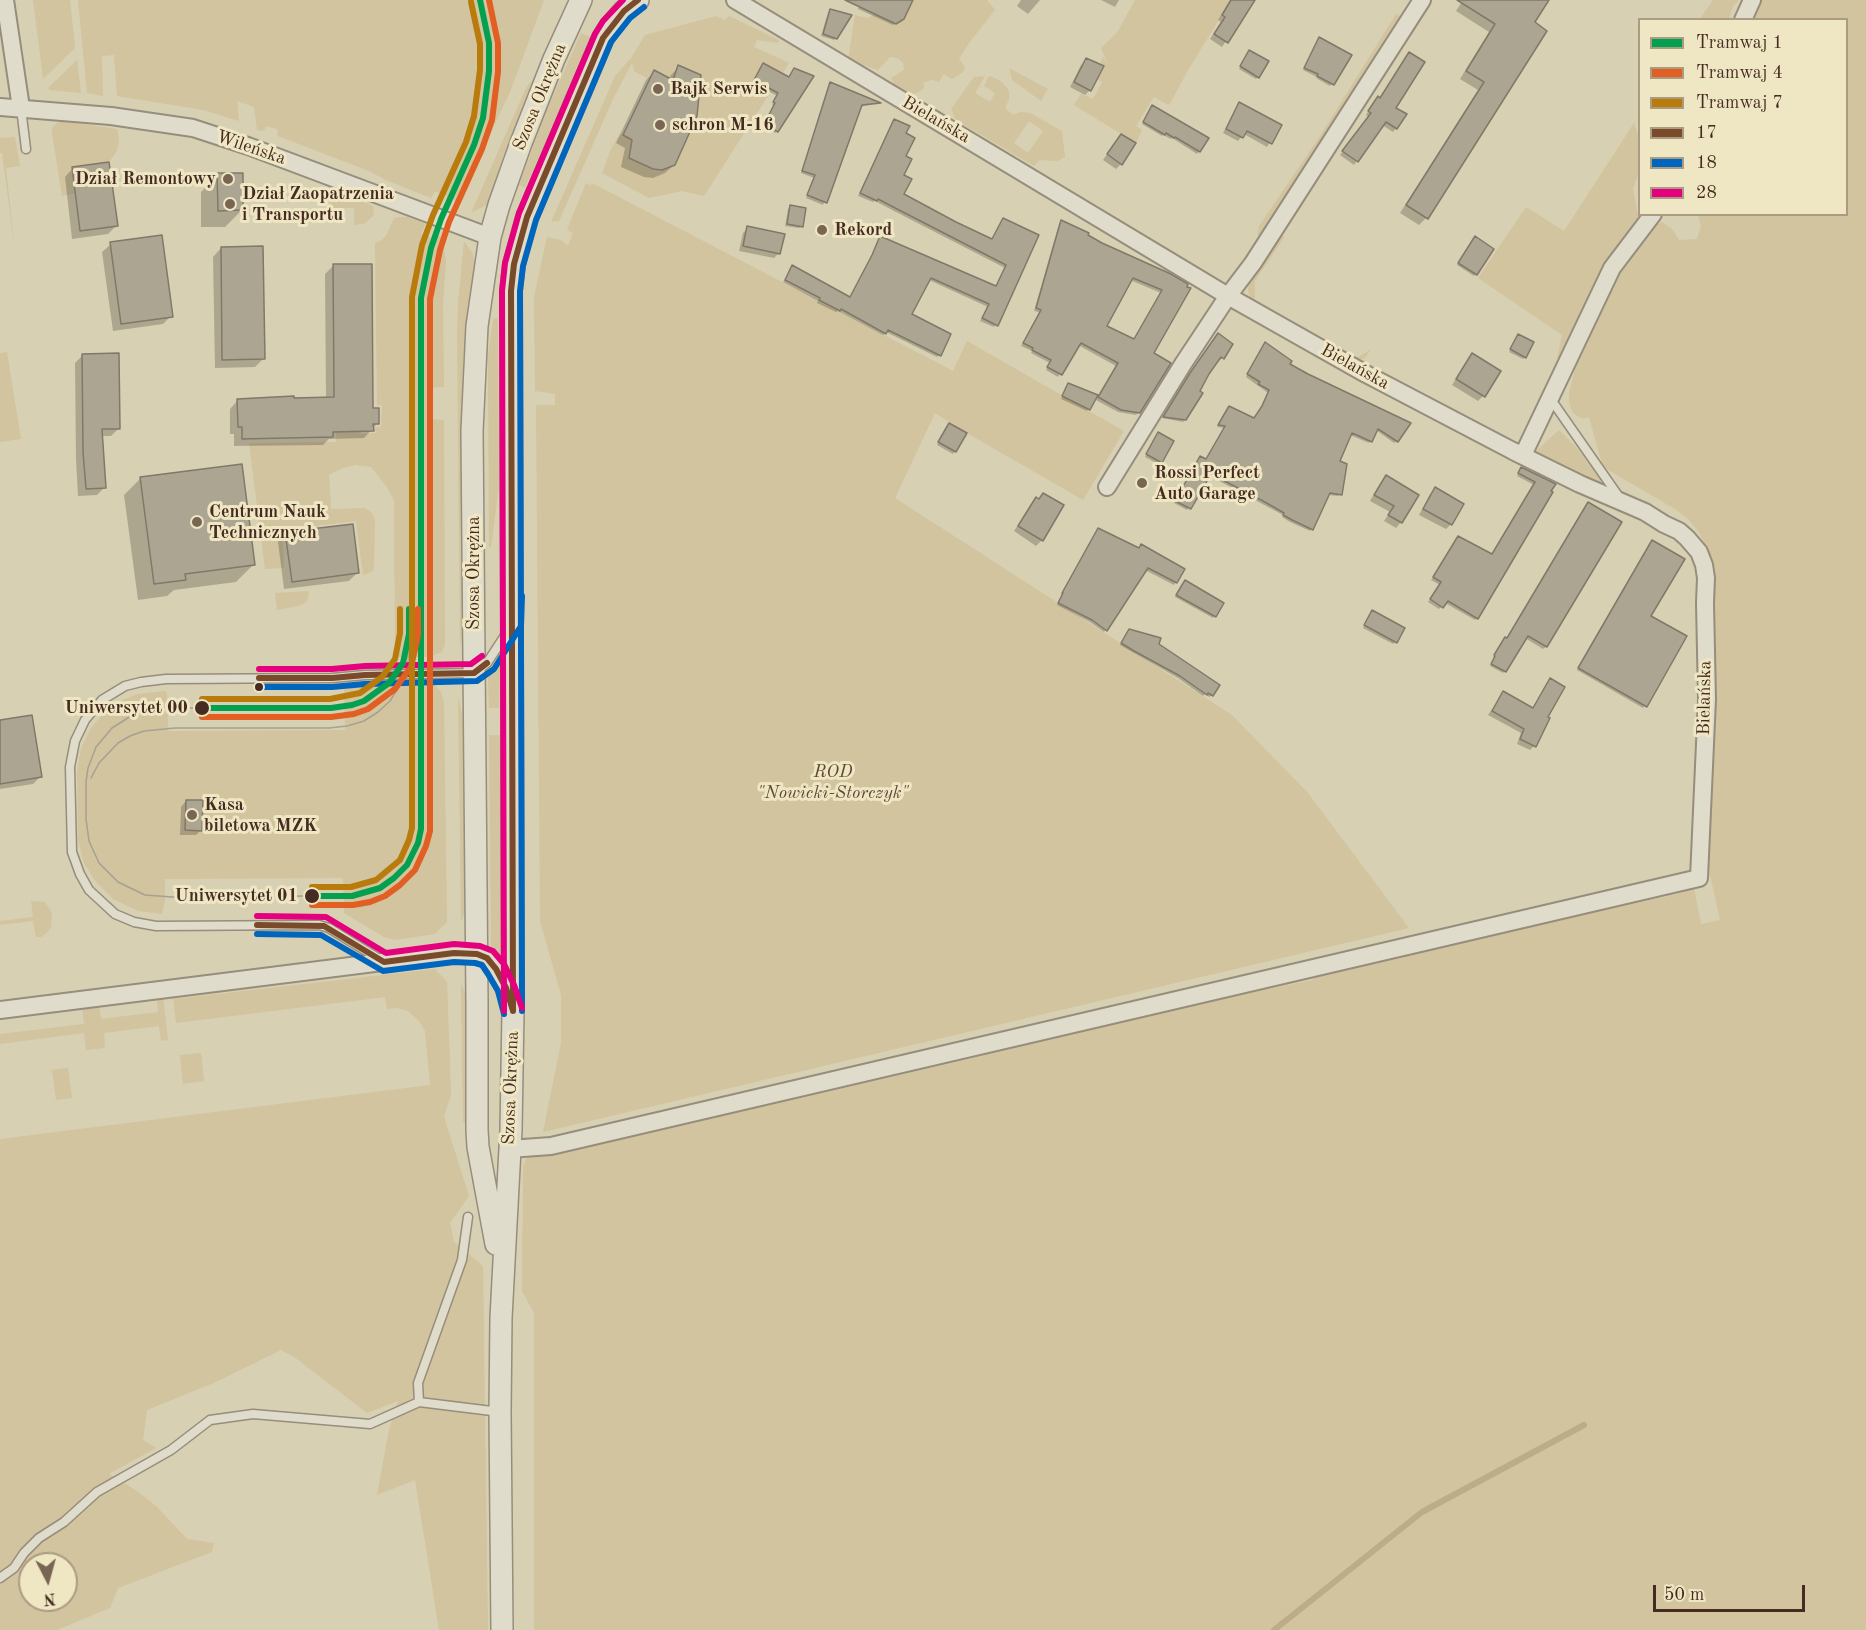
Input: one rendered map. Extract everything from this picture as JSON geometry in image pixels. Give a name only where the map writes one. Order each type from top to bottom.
[{"type":"street","points":[[5,0],[21,108]]},
{"type":"street","name":"Szosa Okrężna","points":[[502,1307],[495,1234],[478,1147],[472,442],[474,372],[477,326],[490,237],[511,168],[554,59],[581,0]]},
{"type":"street","points":[[632,0],[638,0]]},
{"type":"street","name":"Szosa Okrężna","points":[[502,1630],[500,1412],[513,1011],[511,301],[514,264],[527,217],[603,38],[624,11],[638,0]]},
{"type":"street","name":"Bielańska","points":[[509,1149],[551,1146],[1699,878],[1707,699],[1706,578],[1699,552],[1690,541],[1679,531],[1645,512],[1580,484],[1366,374],[1228,296],[735,0]]},
{"type":"street","points":[[1107,487],[1183,364],[1253,263],[1422,0]]},
{"type":"street","points":[[1744,18],[1752,0]]},
{"type":"street","name":"Wileńska","points":[[0,107],[111,116],[193,128],[256,149],[490,237]]},
{"type":"street","points":[[1523,455],[1612,268],[1651,216]]},
{"type":"street","points":[[0,1010],[454,953],[477,954],[487,958],[506,988],[513,1011]]},
{"type":"lane","points":[[21,108],[26,149]]},
{"type":"lane","points":[[1550,398],[1623,502]]},
{"type":"lane","points":[[384,962],[329,928],[320,925],[156,926],[115,914],[89,890],[72,852],[70,767],[75,741],[85,720],[102,700],[125,686],[166,679],[332,678],[364,675],[474,673],[487,663],[513,622]]},
{"type":"lane","points":[[419,1402],[418,1383],[462,1260],[468,1217]]},
{"type":"lane","points":[[0,1578],[14,1568],[24,1553],[39,1538],[70,1517],[96,1492],[171,1450],[210,1420],[253,1414],[370,1424],[419,1402],[500,1412]]},
{"type":"green space","points":[[33,0],[70,0],[75,48],[43,79]]},
{"type":"green space","points":[[78,0],[544,0],[510,92],[458,202],[435,191],[431,198],[386,180],[369,171],[278,136],[277,129],[266,126],[264,131],[257,130],[254,107],[237,101],[239,121],[203,110],[117,96],[114,55],[102,56],[103,96],[87,93]]},
{"type":"green space","points":[[881,0],[987,0],[995,10],[959,59],[965,67],[963,72],[952,79],[944,74],[939,82],[933,80],[924,82],[924,88],[912,96],[896,88],[891,78],[904,70],[903,63],[898,58],[890,57],[878,70],[848,60],[855,15],[867,18],[875,14]]},
{"type":"green space","points":[[1135,0],[1231,0],[1169,105],[1154,97],[1136,126],[1142,130],[1136,143],[1074,105],[1081,94],[1093,99],[1102,82],[1097,79],[1104,67],[1100,64],[1103,57],[1108,65],[1101,48],[1117,33]]},
{"type":"green space","points":[[1713,0],[1739,0],[1733,6],[1729,18],[1701,18]]},
{"type":"green space","points":[[1761,0],[1866,0],[1866,1630],[534,1630],[534,1313],[522,1291],[523,1167],[527,1157],[571,1151],[957,1062],[1204,1002],[1313,980],[1312,973],[1677,894],[1694,888],[1701,924],[1720,920],[1707,861],[1712,574],[1710,557],[1700,534],[1690,521],[1675,509],[1603,467],[1589,417],[1582,419],[1572,412],[1569,393],[1581,346],[1617,274],[1652,227],[1662,222],[1672,229],[1679,240],[1697,239],[1701,226],[1698,216],[1848,216],[1848,18],[1752,18]]},
{"type":"green space","points":[[1396,14],[1401,17],[1367,73],[1268,229],[1257,235],[1259,226],[1320,136]]},
{"type":"green space","points":[[716,16],[725,20],[729,16],[779,40],[778,43],[757,40],[754,47],[789,63],[704,196],[682,191],[649,198],[602,173],[611,149],[619,135],[623,134],[649,79],[634,71],[632,63],[614,97],[559,221],[551,222],[615,76],[631,58],[645,35]]},
{"type":"green space","points":[[581,33],[593,38],[525,188],[519,185],[546,112]]},
{"type":"green space","points":[[77,60],[81,93],[50,90],[48,88]]},
{"type":"green space","points":[[1009,68],[1048,89],[1041,101],[1012,80]]},
{"type":"green space","points":[[985,76],[975,93],[990,102],[995,93],[984,86],[988,77],[991,76],[1002,82],[1009,91],[1009,99],[1005,108],[1013,115],[1021,112],[1030,113],[1062,131],[1065,157],[1057,161],[1039,160],[1034,166],[956,120],[951,109],[974,77]],"holes":[[[1029,121],[1043,131],[1028,153],[1014,143]]]},
{"type":"green space","points":[[533,79],[502,159],[488,204],[471,213],[526,88]]},
{"type":"green space","points":[[62,121],[117,129],[119,140],[117,151],[109,162],[73,167],[76,193],[62,196],[52,128]]},
{"type":"green space","points":[[1634,123],[1638,136],[1638,175],[1633,189],[1639,221],[1566,354],[1556,364],[1562,335],[1478,278],[1526,207],[1564,231]]},
{"type":"green space","points":[[15,137],[20,166],[6,168],[15,252],[2,153],[0,153],[0,138]]},
{"type":"green space","name":"ROD \"Nowicki-Storczyk\"","points":[[586,183],[591,186],[592,183],[953,371],[967,341],[1124,431],[1083,500],[935,413],[895,498],[1232,715],[1308,793],[1409,928],[543,1132],[561,1043],[561,995],[540,921],[536,405],[555,405],[555,394],[535,391],[534,297],[547,237],[561,240],[568,246],[573,233],[567,230]]},
{"type":"green space","points":[[333,190],[373,206],[374,214],[363,224],[354,225],[354,208],[329,208]]},
{"type":"green space","points":[[407,217],[425,224],[421,234],[432,238],[434,235],[442,237],[446,261],[443,303],[444,387],[427,388],[427,419],[444,420],[445,644],[442,652],[428,657],[395,657],[394,501],[387,487],[371,467],[356,465],[329,475],[331,509],[365,508],[372,513],[375,520],[372,572],[363,575],[356,521],[283,530],[284,568],[265,569],[249,443],[336,442],[336,428],[360,428],[361,434],[376,433],[375,427],[381,427],[382,405],[377,405],[375,243],[382,240],[394,218]]},
{"type":"green space","points":[[1285,236],[1255,281],[1255,302],[1357,358],[1371,349],[1366,357],[1361,360],[1352,359],[1254,303],[1250,299],[1249,278],[1278,237]]},
{"type":"green space","points":[[464,241],[473,254],[475,265],[464,352],[463,633],[460,646],[457,334]]},
{"type":"green space","points":[[498,318],[499,486],[491,547],[489,547],[488,357],[493,319]]},
{"type":"green space","points":[[7,352],[21,439],[0,442],[0,353]]},
{"type":"green space","points":[[1559,430],[1608,486],[1557,467],[1534,453]]},
{"type":"green space","points":[[309,591],[305,603],[277,610],[275,593]]},
{"type":"green space","points":[[500,662],[499,708],[489,708],[488,676]]},
{"type":"green space","points":[[431,681],[441,692],[444,703],[447,922],[435,934],[395,940],[384,937],[344,913],[343,878],[165,879],[165,901],[162,914],[138,911],[113,899],[96,882],[84,863],[78,840],[77,771],[81,748],[91,728],[110,706],[137,694],[166,691],[168,731],[345,730],[344,688],[373,682]]},
{"type":"green space","points":[[458,696],[464,722],[465,912],[461,922]]},
{"type":"green space","points":[[489,735],[501,735],[501,963],[491,952]]},
{"type":"green space","points":[[31,901],[45,902],[52,913],[51,927],[47,933],[36,937],[33,921],[0,925],[0,921],[33,917]]},
{"type":"green space","points":[[435,969],[447,982],[451,1094],[444,1117],[469,1196],[450,1223],[454,1242],[483,1266],[488,1630],[439,1630],[415,1480],[377,1495],[389,1430],[398,1401],[367,1413],[297,1359],[281,1350],[216,1382],[147,1410],[143,1440],[156,1448],[109,1474],[156,1506],[187,1539],[214,1543],[212,1552],[118,1588],[110,1608],[57,1630],[0,1630],[0,1139],[430,1085],[425,1031],[419,1021],[408,1011],[397,1008],[387,1009],[385,997],[176,1023],[173,999]]},
{"type":"green space","points":[[461,983],[465,993],[466,1013],[466,1123],[463,1122]]},
{"type":"green space","points":[[163,996],[168,1040],[161,1041],[159,1026],[104,1033],[105,1048],[86,1050],[84,1033],[0,1044],[0,1034],[84,1024],[82,1007],[99,1005],[101,1019],[158,1012],[157,997]]},
{"type":"green space","points":[[201,1053],[204,1081],[183,1084],[180,1055]]},
{"type":"green space","points":[[68,1068],[72,1098],[56,1100],[52,1070]]},
{"type":"building","points":[[845,0],[913,0],[904,19],[896,24]]},
{"type":"building","points":[[1231,0],[1255,0],[1228,43],[1214,34],[1225,17],[1222,15]]},
{"type":"building","points":[[1457,0],[1549,0],[1535,22],[1547,31],[1428,219],[1406,205],[1484,82],[1466,71],[1495,24]]},
{"type":"building","points":[[830,9],[852,15],[837,39],[823,34]]},
{"type":"building","points":[[1319,37],[1352,55],[1334,85],[1304,68]]},
{"type":"building","points":[[1249,50],[1269,61],[1259,78],[1240,66]]},
{"type":"building","points":[[1409,52],[1425,62],[1396,108],[1407,114],[1397,129],[1386,122],[1358,162],[1342,151],[1371,113],[1368,111],[1378,96],[1380,98]]},
{"type":"building","points":[[1086,58],[1104,66],[1091,91],[1074,82]]},
{"type":"building","points":[[763,63],[789,77],[794,68],[814,76],[778,132],[764,124],[778,93],[754,80]]},
{"type":"building","name":"schron M-16","points":[[678,65],[701,75],[697,116],[675,165],[662,170],[653,169],[629,158],[632,140],[623,135],[654,70],[673,80]]},
{"type":"building","points":[[830,82],[881,103],[862,105],[827,203],[807,195],[815,175],[802,171]]},
{"type":"building","points":[[1239,102],[1282,125],[1272,144],[1247,131],[1243,138],[1226,129]]},
{"type":"building","points":[[1152,105],[1209,138],[1200,152],[1143,122]]},
{"type":"building","points":[[894,119],[910,126],[906,133],[915,138],[906,156],[912,159],[904,175],[912,179],[904,194],[992,239],[1003,218],[1039,235],[998,326],[982,318],[989,304],[931,278],[912,314],[951,334],[941,356],[888,330],[886,334],[785,280],[792,265],[850,297],[880,236],[996,286],[1006,265],[878,199],[877,201],[860,193]]},
{"type":"building","points":[[1121,134],[1136,143],[1122,165],[1107,154]]},
{"type":"building","points":[[109,162],[118,226],[80,231],[72,167]]},
{"type":"building","points":[[217,173],[243,173],[243,210],[218,211]]},
{"type":"building","points":[[790,205],[806,208],[803,227],[787,224]]},
{"type":"building","points":[[1061,220],[1089,233],[1088,235],[1102,243],[1171,274],[1191,288],[1154,353],[1171,363],[1140,413],[1121,410],[1098,397],[1118,363],[1081,343],[1062,375],[1047,367],[1051,360],[1023,343],[1041,310],[1036,308]],"holes":[[[1133,278],[1162,290],[1134,339],[1107,326]]]},
{"type":"building","points":[[747,226],[785,234],[780,254],[743,246]]},
{"type":"building","points":[[162,235],[173,317],[121,324],[110,242]]},
{"type":"building","points":[[1475,236],[1494,249],[1477,275],[1458,263]]},
{"type":"building","points":[[263,246],[265,359],[222,360],[221,247]]},
{"type":"building","points":[[333,264],[372,264],[373,408],[379,408],[379,424],[373,424],[374,431],[333,432],[333,437],[242,439],[242,427],[238,427],[237,399],[294,396],[294,398],[334,397]]},
{"type":"building","points":[[1218,333],[1233,344],[1224,359],[1221,357],[1209,374],[1200,391],[1203,393],[1186,420],[1163,417],[1190,373]]},
{"type":"building","points":[[1518,334],[1534,342],[1526,358],[1510,349]]},
{"type":"building","points":[[1265,342],[1292,361],[1290,364],[1308,374],[1411,423],[1398,442],[1378,429],[1372,442],[1352,433],[1340,461],[1347,464],[1342,495],[1330,493],[1313,530],[1211,474],[1191,509],[1175,501],[1200,456],[1206,459],[1225,426],[1218,425],[1229,406],[1254,418],[1262,406],[1269,390],[1247,374]]},
{"type":"building","points":[[119,353],[120,429],[102,429],[106,488],[86,489],[83,452],[82,354]]},
{"type":"building","points":[[1472,353],[1501,371],[1485,397],[1456,379]]},
{"type":"building","points":[[1068,383],[1098,395],[1090,410],[1062,396]]},
{"type":"building","points":[[949,423],[967,433],[956,452],[938,442]]},
{"type":"building","points":[[1158,432],[1174,441],[1162,463],[1146,454]]},
{"type":"building","points":[[242,464],[255,565],[185,574],[186,580],[154,584],[140,477]]},
{"type":"building","points":[[1521,467],[1556,484],[1551,491],[1553,492],[1478,619],[1448,601],[1443,608],[1430,599],[1441,582],[1433,577],[1458,536],[1492,554],[1535,482],[1518,473]]},
{"type":"building","points":[[1386,475],[1419,495],[1402,523],[1388,515],[1394,506],[1374,495]]},
{"type":"building","points":[[1435,487],[1464,504],[1452,525],[1423,509]]},
{"type":"building","points":[[1043,493],[1064,505],[1043,541],[1018,526],[1036,497],[1039,499]]},
{"type":"building","points":[[1588,502],[1622,522],[1547,647],[1528,636],[1506,672],[1491,664],[1494,655],[1505,637],[1507,638]]},
{"type":"building","points":[[353,524],[359,573],[292,582],[285,532]]},
{"type":"building","points":[[1098,528],[1139,548],[1141,544],[1185,569],[1177,583],[1148,568],[1107,631],[1092,620],[1058,603]]},
{"type":"building","points":[[1652,540],[1685,559],[1651,616],[1687,636],[1647,707],[1578,668]]},
{"type":"building","points":[[1185,580],[1224,603],[1216,617],[1176,595]]},
{"type":"building","points":[[1372,610],[1405,628],[1397,643],[1364,625]]},
{"type":"building","points":[[1129,629],[1161,638],[1159,644],[1220,685],[1213,696],[1208,693],[1207,695],[1180,676],[1121,643]]},
{"type":"building","points":[[1550,678],[1565,687],[1548,717],[1550,718],[1536,747],[1520,739],[1524,729],[1492,711],[1503,691],[1533,708]]},
{"type":"building","points":[[32,715],[42,777],[0,784],[0,720]]},
{"type":"building","points":[[186,800],[203,800],[202,831],[185,830]]},
{"type":"waterway","points":[[1274,1630],[1422,1512],[1584,1425]]},
{"type":"tram line","name":"1","points":[[312,896],[352,896],[380,888],[407,865],[418,843],[421,829],[421,298],[431,248],[483,118],[489,71],[489,43],[480,0]]},
{"type":"tram line","name":"4","points":[[312,905],[353,905],[385,896],[415,870],[430,831],[430,299],[440,250],[449,222],[482,149],[492,120],[498,72],[498,43],[489,0]]},
{"type":"tram line","name":"7","points":[[312,887],[351,887],[376,880],[400,860],[412,828],[412,297],[422,245],[466,142],[474,116],[480,70],[480,44],[471,2]]},
{"type":"tram line","name":"7","points":[[202,699],[330,699],[360,693],[382,677],[395,659],[400,633],[400,609]]},
{"type":"tram line","name":"1","points":[[202,708],[331,708],[364,701],[389,683],[403,663],[409,634],[409,609]]},
{"type":"tram line","name":"4","points":[[202,717],[331,717],[354,714],[368,709],[395,689],[411,667],[418,635],[418,609]]},
{"type":"tram line","points":[[91,778],[99,763],[118,743],[144,731],[175,728],[329,728],[364,721],[390,701],[402,682],[408,663],[409,634]]},
{"type":"tram line","points":[[202,708],[158,708],[134,714],[112,728],[96,747],[88,768],[86,782],[86,819],[89,841],[99,863],[118,882],[145,895],[172,897],[312,896]]},
{"type":"transit line","name":"28","points":[[504,1011],[502,291],[505,263],[519,213],[595,34],[603,21],[623,0]]},
{"type":"transit line","name":"17","points":[[513,1011],[511,291],[514,264],[527,217],[603,38],[624,11],[638,0]]},
{"type":"transit line","name":"18","points":[[522,1011],[520,291],[523,266],[536,220],[611,42],[630,18],[644,7]]},
{"type":"transit line","name":"18","points":[[259,687],[332,687],[477,681],[494,669],[521,626],[522,596]]},
{"type":"transit line","name":"28","points":[[259,669],[471,664],[482,656]]},
{"type":"transit line","name":"17","points":[[259,678],[474,673],[487,663]]},
{"type":"transit line","name":"28","points":[[257,916],[326,917],[386,953],[454,944],[480,946],[493,951],[504,964],[522,1008]]},
{"type":"transit line","name":"17","points":[[257,925],[324,926],[384,962],[454,953],[477,954],[487,958],[496,969],[506,988],[513,1011]]},
{"type":"transit line","name":"18","points":[[257,934],[321,935],[383,971],[454,962],[482,965],[498,991],[504,1014]]},
{"type":"place","name":"Bajk Serwis","points":[[658,89]]},
{"type":"place","name":"schron M-16","points":[[660,125]]},
{"type":"place","name":"Dział Remontowy","points":[[228,179]]},
{"type":"place","name":"Dział Zaopatrzenia i Transportu","points":[[230,204]]},
{"type":"place","name":"Rekord","points":[[822,230]]},
{"type":"place","name":"Rossi Perfect Auto Garage","points":[[1142,483]]},
{"type":"place","name":"Centrum Nauk Technicznych","points":[[197,522]]},
{"type":"place","name":"Uniwersytet 00","points":[[202,708]]},
{"type":"place","name":"Kasa biletowa MZK","points":[[192,815]]},
{"type":"place","name":"Uniwersytet 01","points":[[312,896]]}]
